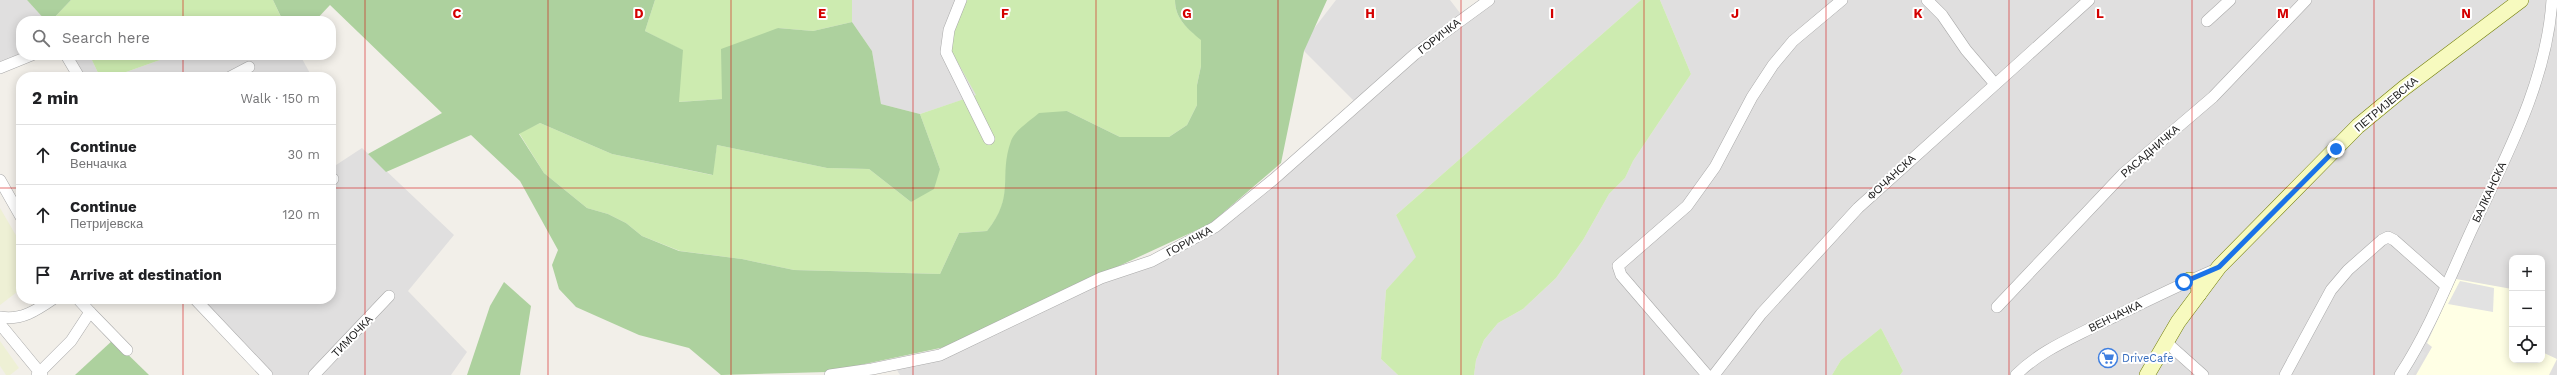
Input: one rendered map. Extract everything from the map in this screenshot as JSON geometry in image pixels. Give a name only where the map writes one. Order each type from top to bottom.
[{"type":"main road","name":"ПЕТРИЈЕВСКА","points":[[2147,375],[2166,342],[2219,267],[2358,126],[2404,88],[2521,0]]},
{"type":"main road","points":[[2189,280],[2198,282],[2199,294]]},
{"type":"street","points":[[961,0],[949,30],[946,52],[989,139]]},
{"type":"street","name":"ГОРИЧКА","points":[[830,375],[872,369],[940,355],[1094,282],[1128,268],[1152,261],[1215,227],[1274,179],[1415,54],[1489,0]]},
{"type":"street","points":[[1707,375],[1625,280],[1618,266],[1687,206],[1715,167],[1752,97],[1773,65],[1793,40],[1842,0]]},
{"type":"street","points":[[1926,0],[1942,15],[1966,50],[1995,84]]},
{"type":"street","name":"ФОЧАНСКА","points":[[1714,375],[1761,314],[1836,230],[1905,164],[2090,0]]},
{"type":"street","points":[[2207,21],[2230,0]]},
{"type":"street","name":"РАСАДНИЧКА","points":[[1997,307],[2124,173],[2213,97],[2306,0]]},
{"type":"street","name":"БАЛКАНСКА","points":[[2400,375],[2422,337],[2504,164],[2527,103],[2549,32],[2552,0]]},
{"type":"street","points":[[0,68],[20,60]]},
{"type":"street","points":[[69,60],[75,72]]},
{"type":"street","points":[[240,72],[249,67]]},
{"type":"street","points":[[0,180],[16,208]]},
{"type":"street","points":[[2285,375],[2331,290],[2348,270],[2382,240],[2388,237],[2394,240],[2446,286]]},
{"type":"street","name":"ВЕНЧАЧКА","points":[[2016,375],[2027,363],[2048,350],[2189,280],[2219,267]]},
{"type":"street","name":"ТИМОЧКА","points":[[314,375],[389,296]]},
{"type":"street","points":[[0,316],[14,317],[34,312],[46,304]]},
{"type":"street","points":[[83,304],[127,350]]},
{"type":"street","points":[[200,304],[267,375]]},
{"type":"street","points":[[0,324],[39,374],[71,341],[90,312]]},
{"type":"street","points":[[2166,342],[2203,375]]},
{"type":"shaded area","points":[[0,0],[27,0],[41,16],[16,16],[16,58],[0,67]]},
{"type":"shaded area","points":[[852,0],[965,0],[949,47],[977,95],[920,114],[881,104],[872,51],[852,22]]},
{"type":"shaded area","points":[[1336,0],[1450,0],[1460,13],[1480,0],[1641,0],[1396,215],[1417,257],[1386,290],[1381,359],[1398,375],[900,375],[895,367],[1142,266],[1293,169],[1362,109],[1304,51],[1309,35]]},
{"type":"shaded area","points":[[1660,0],[2557,0],[2557,375],[1900,375],[1903,371],[1881,328],[1841,360],[1832,375],[1474,375],[1476,360],[1484,340],[1498,323],[1523,309],[1556,278],[1583,240],[1609,194],[1625,178],[1633,161],[1691,74]]},
{"type":"shaded area","points":[[73,60],[92,60],[98,72],[82,72]]},
{"type":"shaded area","points":[[160,60],[303,60],[309,72],[126,72]]},
{"type":"shaded area","points":[[362,148],[454,235],[408,291],[467,352],[451,375],[272,375],[203,304],[336,304],[336,165]]},
{"type":"shaded area","points":[[0,208],[16,235],[16,293],[0,305]]},
{"type":"shaded area","points":[[2456,279],[2509,288],[2509,363],[2545,363],[2545,353],[2557,359],[2549,375],[2416,375],[2432,347],[2427,343]]},
{"type":"shaded area","points":[[2460,281],[2494,288],[2493,312],[2448,304]]},
{"type":"shaded area","points":[[0,341],[19,368],[10,375],[6,375],[0,366]]},
{"type":"shaded area","points":[[2422,351],[2426,353],[2413,375],[2406,375]]},
{"type":"green space","points":[[27,0],[71,0],[56,16],[41,16]]},
{"type":"green space","points":[[71,0],[273,0],[281,16],[56,16]]},
{"type":"green space","points":[[273,0],[655,0],[645,31],[683,50],[679,102],[722,99],[721,49],[778,28],[813,31],[852,22],[872,51],[881,104],[920,114],[940,169],[934,189],[911,202],[869,169],[827,168],[717,145],[713,175],[612,154],[540,123],[519,134],[544,173],[587,208],[608,214],[626,223],[642,236],[679,251],[742,259],[794,270],[940,274],[959,233],[987,231],[996,218],[1004,196],[1007,154],[1011,141],[1019,130],[1039,113],[1067,111],[1120,137],[1169,137],[1187,125],[1197,105],[1197,85],[1201,66],[1201,40],[1183,23],[1177,13],[1175,0],[1327,0],[1304,51],[1281,163],[1210,224],[1093,278],[959,344],[827,372],[721,375],[689,348],[639,335],[576,307],[559,289],[552,265],[558,250],[520,181],[471,135],[386,172],[368,154],[442,113],[330,5],[320,16],[281,16]]},
{"type":"green space","points":[[655,0],[852,0],[852,22],[813,31],[778,28],[722,99],[678,102],[682,50],[645,31]]},
{"type":"green space","points":[[965,0],[1175,0],[1177,13],[1183,23],[1201,39],[1201,66],[1197,85],[1197,105],[1187,125],[1169,137],[1120,137],[1067,111],[1006,166],[1005,193],[998,216],[987,231],[959,233],[940,274],[794,270],[742,259],[680,251],[642,236],[626,223],[608,214],[587,208],[544,173],[519,133],[540,123],[612,154],[712,175],[717,145],[827,168],[869,169],[911,202],[940,169],[920,114],[976,95],[949,47]]},
{"type":"green space","points":[[1641,0],[1660,0],[1691,74],[1633,161],[1625,178],[1609,194],[1583,240],[1556,278],[1523,309],[1498,323],[1484,340],[1476,360],[1474,375],[1398,375],[1381,359],[1386,290],[1416,257],[1396,215]]},
{"type":"green space","points":[[92,60],[160,60],[126,72],[98,72]]},
{"type":"green space","points":[[504,282],[531,306],[520,375],[467,375],[490,306]]},
{"type":"green space","points":[[1881,328],[1903,371],[1900,375],[1832,375],[1841,360]]},
{"type":"green space","points":[[113,340],[149,375],[75,375]]},
{"type":"place","name":"DriveCafe","points":[[2108,358]]},
{"type":"route","points":[[2184,282],[2219,267],[2336,149]]}]
